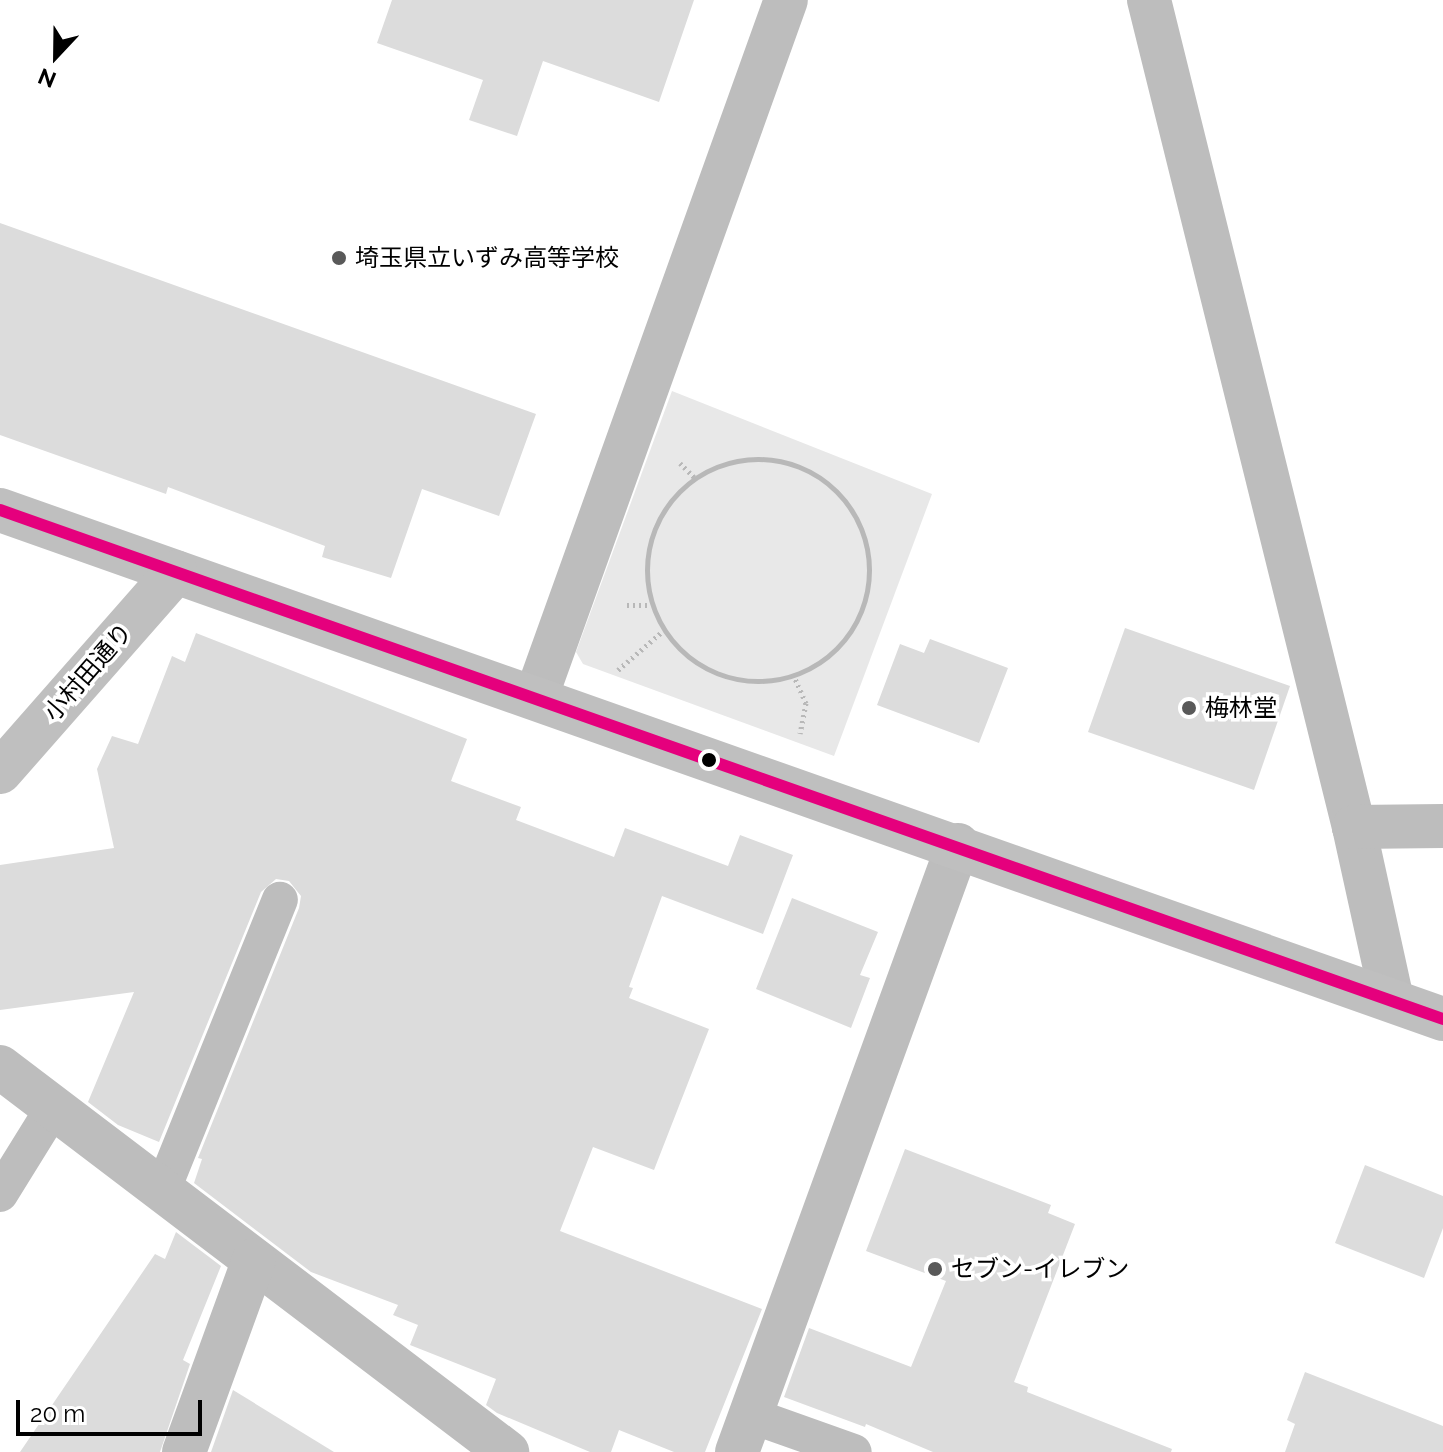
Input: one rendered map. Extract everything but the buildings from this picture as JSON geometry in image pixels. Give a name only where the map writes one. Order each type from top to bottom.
[{"type":"street","points":[[536,697],[786,0]]},
{"type":"street","points":[[1149,0],[1354,827],[1392,1000]]},
{"type":"street","points":[[0,510],[958,845],[1443,1019]]},
{"type":"street","name":"小村田通り","points":[[0,772],[176,572]]},
{"type":"street","points":[[1354,827],[1443,826]]},
{"type":"street","points":[[744,1434],[958,845]]},
{"type":"street","points":[[0,1067],[507,1452]]},
{"type":"street","points":[[184,1452],[254,1260]]},
{"type":"lane","points":[[163,1189],[280,900]]},
{"type":"lane","points":[[0,1194],[54,1107]]},
{"type":"lane","points":[[744,1434],[854,1452]]},
{"type":"path","points":[[767,460],[793,465],[827,483],[853,511],[871,563],[864,601],[843,638],[816,664],[793,674],[752,681],[712,671],[678,649],[663,631],[650,605],[647,565],[660,526],[681,493],[700,476],[721,466],[767,460]]},
{"type":"path","points":[[613,675],[663,631]]},
{"type":"path","points":[[608,662],[636,672]]},
{"type":"path","points":[[793,674],[806,703],[798,743]]},
{"type":"path","points":[[785,728],[800,733]]},
{"type":"shaded area","points":[[672,391],[932,494],[834,756],[583,664],[576,652]]},
{"type":"transit line","points":[[0,510],[1443,1019]]},
{"type":"place","name":"埼玉県立いずみ高等学校","points":[[339,258]]},
{"type":"place","name":"梅林堂","points":[[1189,708]]},
{"type":"place","name":"セブン-イレブン","points":[[935,1269]]}]
